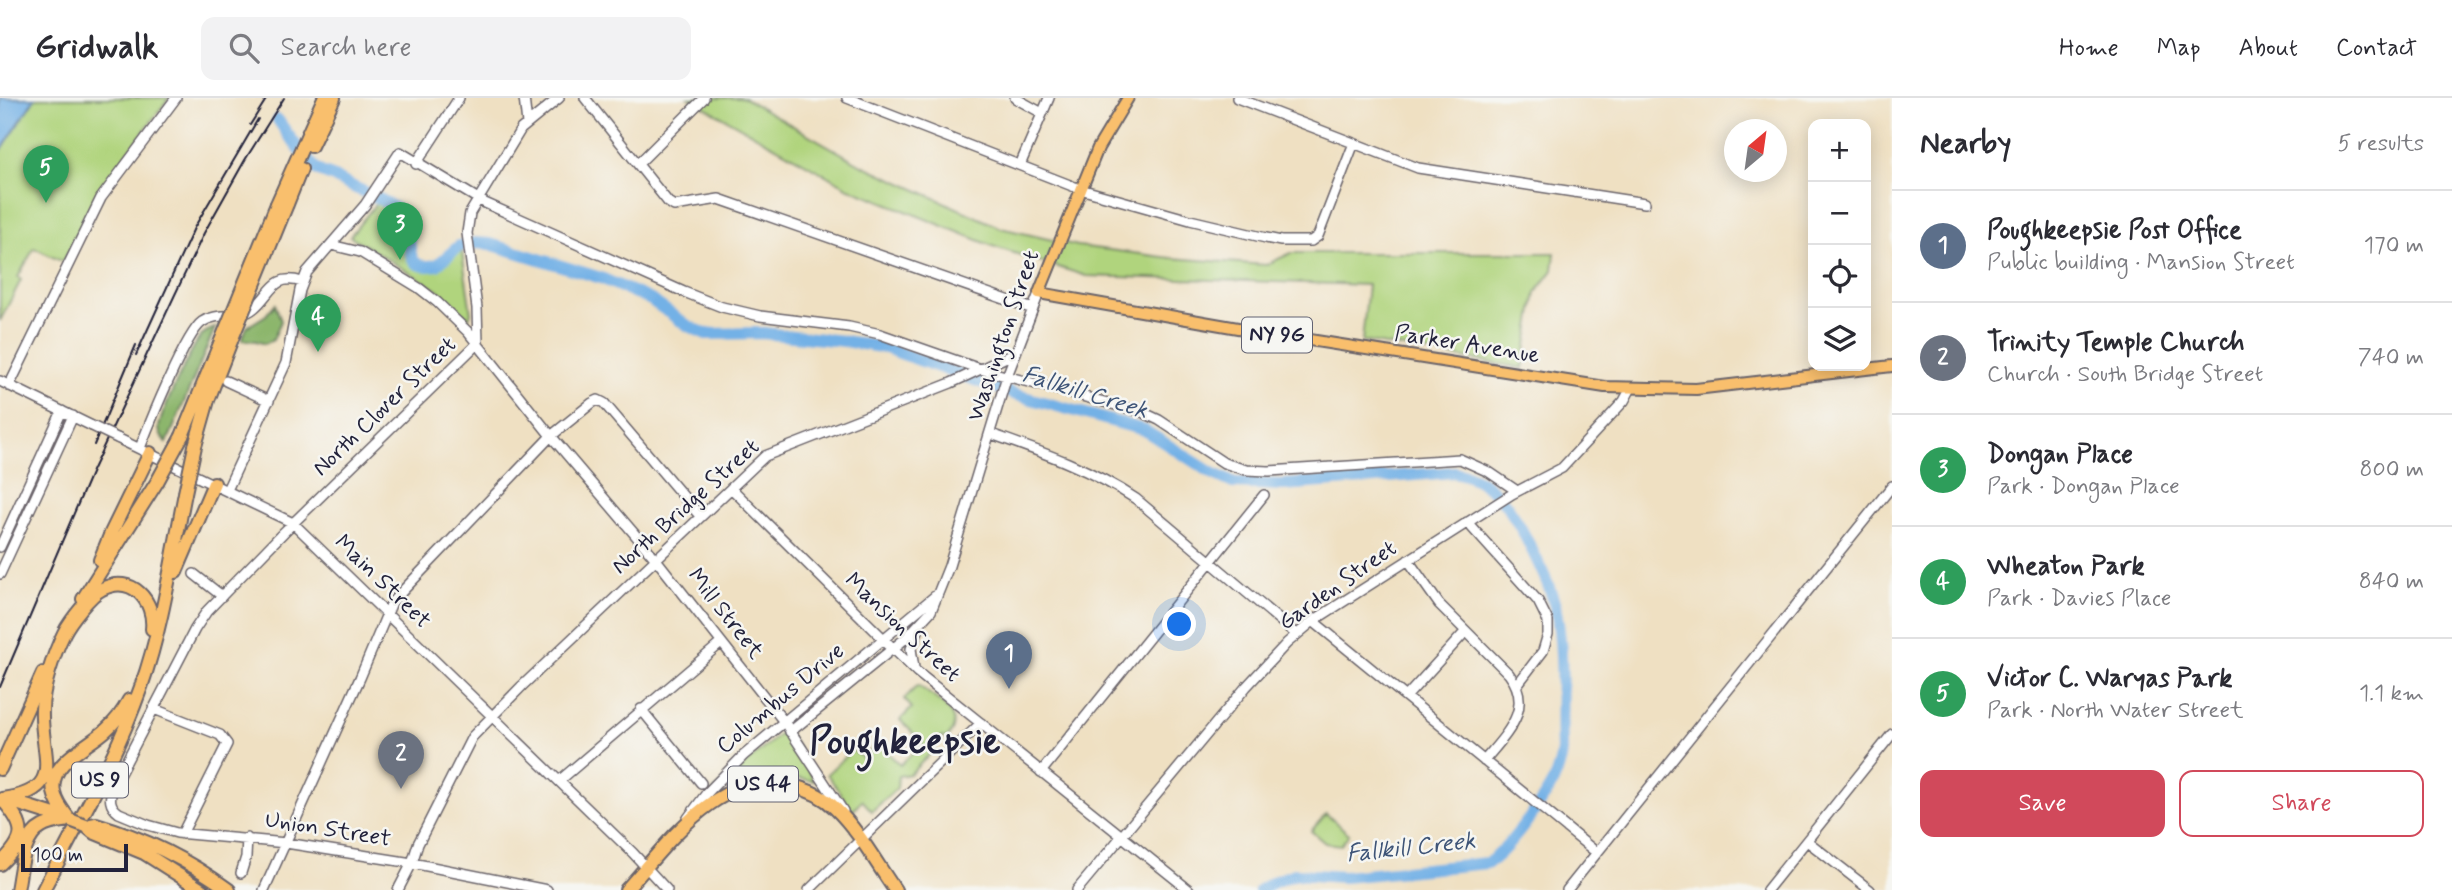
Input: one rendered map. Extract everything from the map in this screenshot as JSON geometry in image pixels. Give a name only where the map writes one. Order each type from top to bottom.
[{"type":"highway","name":"US 9","points":[[310,139],[324,98]]},
{"type":"highway","name":"US 9","points":[[0,769],[36,687],[64,633],[183,436],[226,341],[297,167],[334,98]]},
{"type":"highway","name":"US 9","points":[[43,890],[112,755],[149,661],[161,615],[195,446],[226,341]]},
{"type":"highway","points":[[85,595],[145,451]]},
{"type":"highway","points":[[161,615],[182,554],[214,483]]},
{"type":"highway","points":[[1,799],[32,792],[40,786],[45,775],[42,700],[64,633],[97,592],[114,585],[129,587],[142,595],[151,608],[153,620],[149,661],[118,718],[56,773],[54,794],[71,820]]},
{"type":"highway","name":"US 44","points":[[675,836],[707,806],[724,795],[749,786],[768,784],[788,785],[819,796],[835,807],[852,828]]},
{"type":"highway","points":[[1,799],[86,826],[93,832],[155,858],[202,890]]},
{"type":"highway","points":[[0,864],[17,847],[21,833],[17,817],[1,799]]},
{"type":"highway","points":[[17,890],[32,835],[44,826],[71,820]]},
{"type":"highway","points":[[86,826],[96,824],[107,827],[162,849],[229,890]]},
{"type":"highway","name":"Mill Street","points":[[852,828],[895,890]]},
{"type":"highway","name":"Columbus Drive","points":[[626,890],[675,836]]},
{"type":"main road","name":"Washington Street","points":[[1039,293],[1098,148],[1128,98]]},
{"type":"main road","name":"Parker Avenue","points":[[1039,293],[1365,350],[1588,385],[1710,388],[1892,366]]},
{"type":"street","points":[[5,384],[96,208],[114,179],[176,98]]},
{"type":"street","points":[[416,164],[458,98]]},
{"type":"street","points":[[524,98],[527,124]]},
{"type":"street","points":[[478,199],[499,163],[527,124],[559,98]]},
{"type":"street","points":[[585,98],[674,206],[712,199],[726,201],[1033,309]]},
{"type":"street","points":[[638,164],[704,98]]},
{"type":"street","points":[[1015,98],[1042,113]]},
{"type":"street","points":[[1020,165],[1049,98]]},
{"type":"street","points":[[1237,98],[1418,168],[1645,203]]},
{"type":"street","points":[[853,99],[1080,189],[1266,238],[1311,241],[1318,236],[1354,143]]},
{"type":"street","points":[[227,490],[286,363],[302,282],[309,269],[369,200],[400,152],[478,199],[722,307],[760,316],[849,327],[880,334],[1007,379],[1151,416],[1213,457],[1246,470],[1269,471],[1460,459],[1489,471],[1517,491]]},
{"type":"street","name":"North Clover Street","points":[[111,802],[112,790],[198,623],[293,523],[478,343],[477,308],[467,233],[470,213],[478,199]]},
{"type":"street","name":"Mill Street","points":[[331,245],[359,252],[429,295],[478,343],[551,436],[655,558],[787,727],[852,828]]},
{"type":"street","points":[[145,451],[163,393],[200,324],[213,317],[248,313],[280,281],[302,282]]},
{"type":"street","name":"Washington Street","points":[[893,649],[926,619],[949,566],[1015,353],[1039,293]]},
{"type":"street","name":"North Bridge Street","points":[[398,890],[465,749],[491,715],[765,456],[951,383],[1015,353]]},
{"type":"street","points":[[226,381],[269,401]]},
{"type":"street","name":"Main Street","points":[[5,384],[293,523],[559,781],[667,890]]},
{"type":"street","name":"Garden Street","points":[[1077,890],[1246,687],[1296,634],[1467,522],[1567,464],[1624,401],[1631,388]]},
{"type":"street","points":[[264,890],[392,602],[551,436],[592,403],[598,400],[604,403],[700,516]]},
{"type":"street","points":[[0,547],[62,411]]},
{"type":"street","points":[[0,572],[73,416]]},
{"type":"street","points":[[991,434],[1085,469],[1121,488],[1296,634]]},
{"type":"street","points":[[1567,890],[1892,486]]},
{"type":"street","name":"Mansion Street","points":[[731,488],[915,669],[1189,890]]},
{"type":"street","points":[[1041,772],[1264,495]]},
{"type":"street","points":[[1467,522],[1538,601],[1548,621],[1548,634],[1543,651],[1517,685]]},
{"type":"street","points":[[1408,560],[1439,604],[1517,685],[1520,697],[1518,713],[1511,729],[1485,761]]},
{"type":"street","points":[[194,574],[222,596]]},
{"type":"street","name":"Washington Street","points":[[884,640],[936,595]]},
{"type":"street","points":[[915,669],[911,658],[912,646],[926,619]]},
{"type":"street","points":[[1313,621],[1597,853]]},
{"type":"street","points":[[1406,696],[1466,631]]},
{"type":"street","name":"Columbus Drive","points":[[787,727],[884,640]]},
{"type":"street","points":[[559,781],[721,643]]},
{"type":"street","name":"Columbus Drive","points":[[675,836],[714,785],[743,756],[893,649]]},
{"type":"street","points":[[154,709],[220,735],[227,744],[182,834]]},
{"type":"street","points":[[641,709],[701,783]]},
{"type":"street","points":[[809,890],[981,723]]},
{"type":"street","points":[[1768,890],[1892,734]]},
{"type":"street","name":"Union Street","points":[[111,802],[116,810],[131,819],[182,834],[286,843],[412,863],[544,890]]},
{"type":"street","points":[[241,873],[246,857],[247,838]]},
{"type":"street","points":[[1807,841],[1870,890]]},
{"type":"green space","points":[[35,98],[169,98],[102,187],[63,262],[34,248],[18,277],[21,280],[0,321],[0,152]]},
{"type":"green space","points":[[689,98],[744,98],[862,165],[1001,228],[1078,246],[1171,258],[1266,265],[1291,253],[1555,253],[1553,270],[1536,293],[1523,368],[1362,341],[1368,285],[1086,276],[995,247],[849,188]]},
{"type":"green space","points":[[379,200],[401,215],[408,225],[408,253],[416,263],[434,266],[461,245],[471,313],[469,318],[438,290],[350,236]]},
{"type":"green space","points":[[275,304],[281,321],[273,340],[265,344],[242,340],[247,327],[266,315]]},
{"type":"green space","points":[[215,328],[167,443],[159,429],[169,398],[201,336]]},
{"type":"green space","points":[[918,685],[947,708],[954,722],[952,730],[947,738],[941,737],[934,745],[934,750],[910,774],[898,776],[897,788],[872,811],[862,800],[853,811],[827,774],[852,750],[863,758],[878,743],[900,765],[923,743],[900,720],[912,708],[904,699]]},
{"type":"green space","points":[[785,730],[798,748],[814,781],[773,775],[749,776],[711,793]]},
{"type":"green space","points":[[1326,814],[1349,834],[1341,845],[1325,843],[1311,831]]},
{"type":"water","points":[[0,98],[35,98],[0,152]]},
{"type":"waterway","name":"Fallkill Creek","points":[[278,120],[303,155],[319,171],[377,198],[401,213],[409,230],[412,257],[416,263],[424,266],[437,265],[459,246],[490,244],[601,278],[651,300],[688,326],[706,334],[762,333],[886,348],[1017,395],[1144,430],[1212,473],[1233,483],[1283,485],[1454,472],[1469,476],[1494,491],[1512,513],[1526,539],[1546,581],[1556,611],[1561,663],[1562,750],[1558,770],[1548,791],[1513,839],[1487,863],[1344,877],[1295,874],[1260,890]]},
{"type":"railway","points":[[250,125],[267,98]]},
{"type":"railway","points":[[0,687],[92,471],[204,233],[284,98]]},
{"type":"railway","points":[[136,355],[194,228],[258,119]]},
{"type":"railway","points":[[94,445],[136,345]]},
{"type":"place","name":"Victor C. Waryas Park","points":[[46,203]]},
{"type":"place","name":"Dongan Place","points":[[400,260]]},
{"type":"place","name":"Wheaton Park","points":[[318,352]]},
{"type":"place","name":"Poughkeepsie Post Office","points":[[1009,689]]},
{"type":"place","name":"Trinity Temple Church","points":[[401,789]]},
{"type":"district","name":"Poughkeepsie","points":[[905,743]]}]
